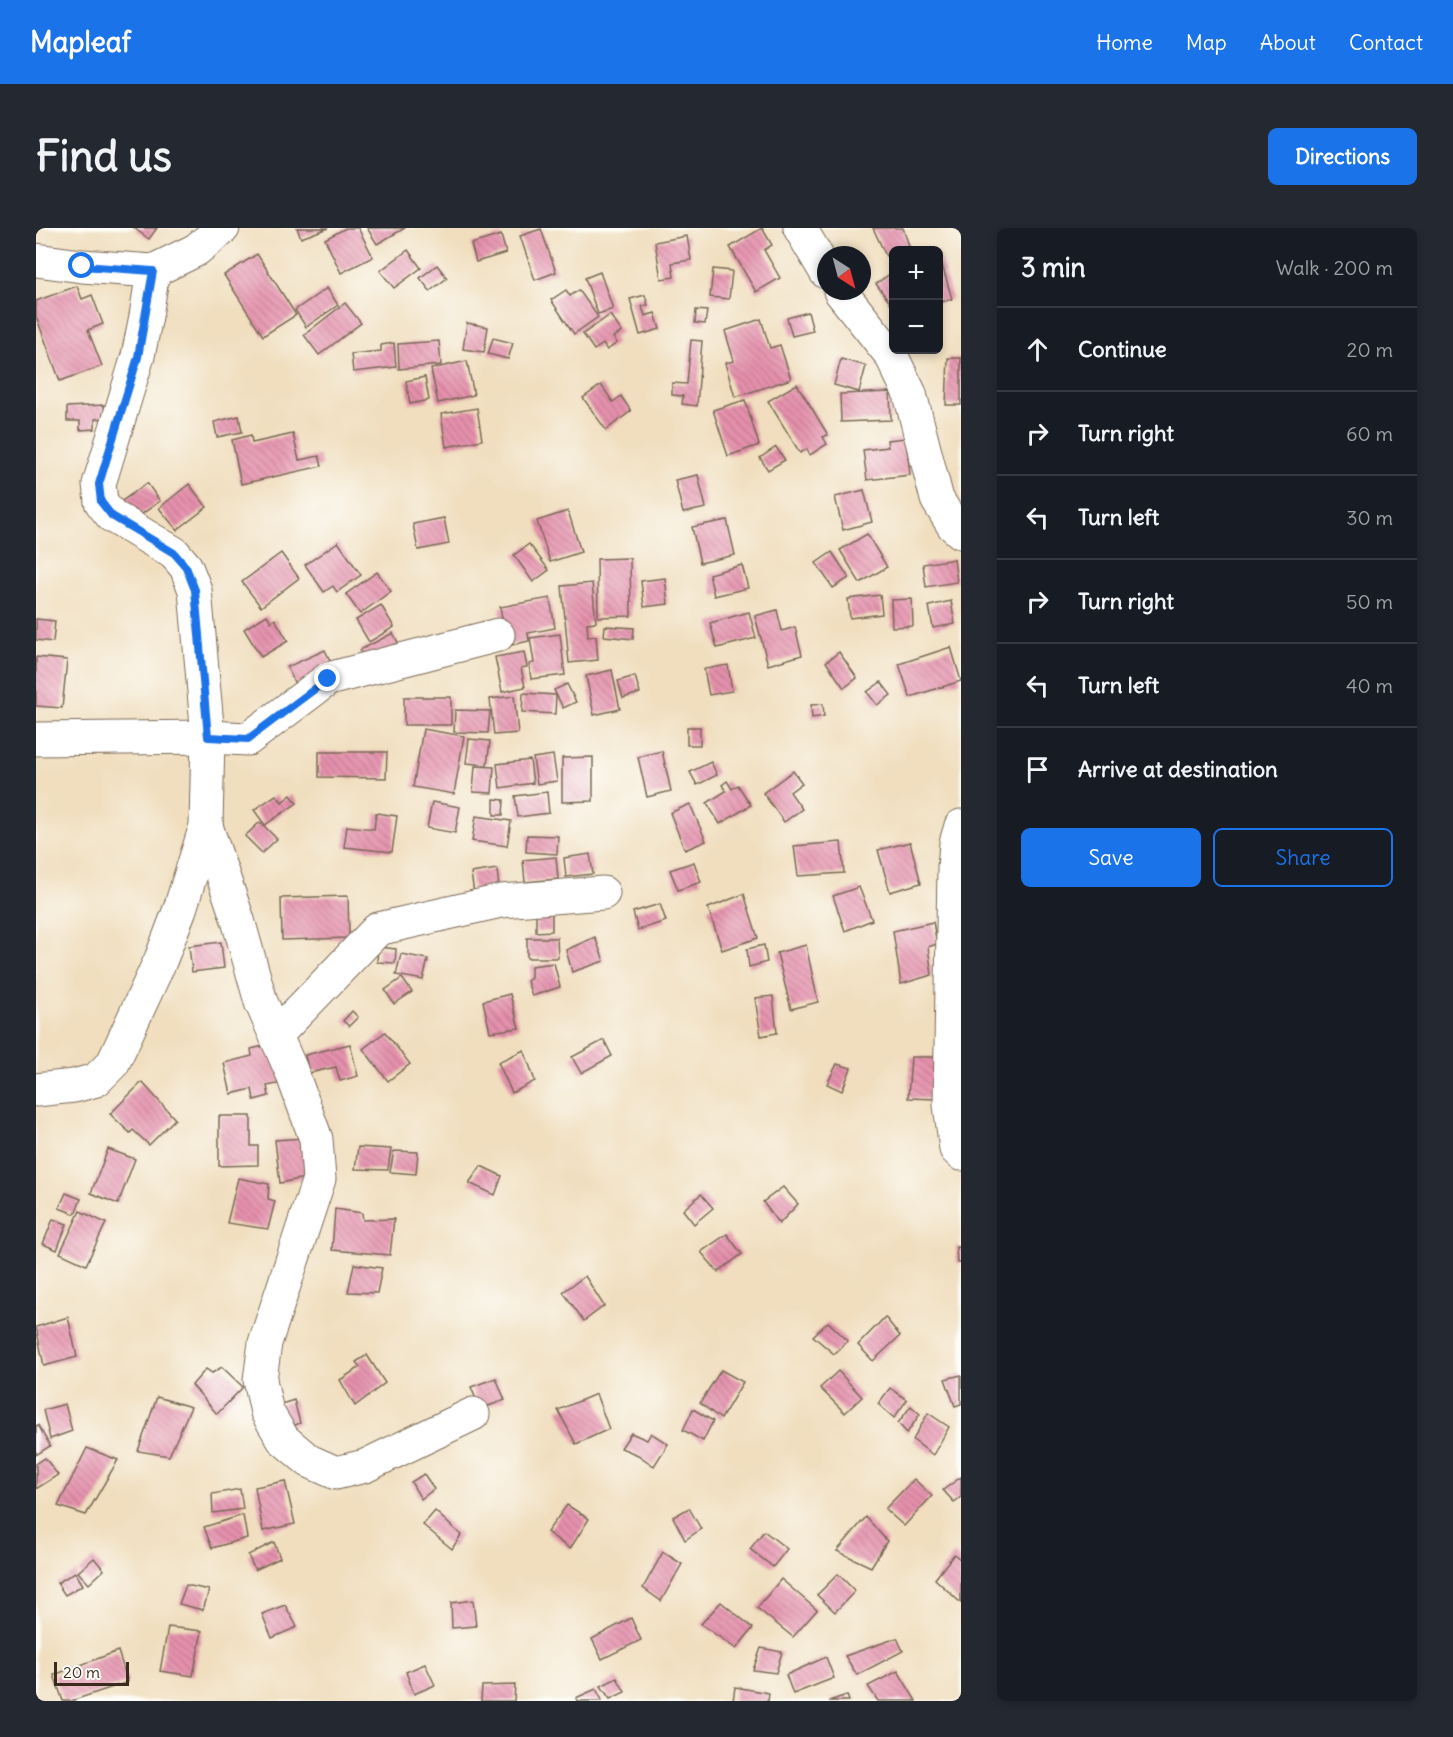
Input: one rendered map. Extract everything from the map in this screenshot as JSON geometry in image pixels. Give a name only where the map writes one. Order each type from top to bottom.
[{"type":"street","points":[[36,260],[153,271],[196,250],[223,228]]},
{"type":"street","points":[[800,228],[817,257]]},
{"type":"street","points":[[36,1090],[74,1086],[96,1080],[113,1063],[177,919],[206,826],[208,737],[195,590],[186,567],[174,553],[112,516],[101,502],[99,484],[138,357],[153,271]]},
{"type":"street","points":[[847,300],[891,355],[910,394],[937,499],[953,525],[961,532]]},
{"type":"street","points":[[36,739],[208,737],[248,739],[328,679],[498,635]]},
{"type":"street","points":[[206,826],[238,920],[261,1002],[291,1070],[315,1139],[319,1179],[265,1343],[260,1380],[267,1412],[283,1439],[309,1461],[336,1473],[365,1466],[473,1414]]},
{"type":"street","points":[[961,826],[956,843],[954,868],[950,1105],[956,1149],[961,1154]]},
{"type":"street","points":[[276,1035],[378,930],[501,901],[603,893]]},
{"type":"building","points":[[134,228],[157,228],[149,239]]},
{"type":"building","points":[[297,228],[328,228],[301,238]]},
{"type":"building","points":[[346,228],[358,228],[373,257],[341,273],[325,239]]},
{"type":"building","points":[[367,228],[405,228],[377,244]]},
{"type":"building","points":[[762,228],[772,245],[764,250],[780,278],[756,292],[730,247]]},
{"type":"building","points":[[873,228],[903,228],[909,246],[889,246],[889,255],[886,256]]},
{"type":"building","points":[[541,229],[556,272],[535,280],[520,236]]},
{"type":"building","points":[[501,235],[506,253],[476,262],[471,244]]},
{"type":"building","points":[[687,236],[691,260],[672,263],[674,277],[661,279],[655,242]]},
{"type":"building","points":[[408,250],[421,268],[394,288],[380,271]]},
{"type":"building","points":[[257,254],[296,315],[263,336],[224,275]]},
{"type":"building","points":[[437,265],[447,278],[430,291],[420,278]]},
{"type":"building","points":[[943,268],[952,299],[943,302]]},
{"type":"building","points":[[713,269],[732,271],[729,299],[710,297]]},
{"type":"building","points":[[600,272],[613,309],[598,314],[585,278]]},
{"type":"building","points":[[889,275],[889,301],[876,284]]},
{"type":"building","points":[[77,286],[82,299],[92,295],[103,324],[88,330],[102,366],[60,381],[36,316],[36,301]]},
{"type":"building","points":[[327,288],[338,305],[306,327],[295,310]]},
{"type":"building","points":[[566,290],[570,296],[579,290],[598,317],[574,334],[551,300]]},
{"type":"building","points":[[645,295],[648,305],[642,306],[645,316],[655,313],[660,329],[640,335],[630,299]]},
{"type":"building","points":[[345,303],[361,323],[319,355],[304,335]]},
{"type":"building","points":[[696,310],[707,311],[705,324],[695,323]]},
{"type":"building","points":[[808,312],[813,331],[792,336],[787,318]]},
{"type":"building","points":[[610,315],[622,332],[613,337],[617,343],[607,350],[603,344],[594,350],[583,334]]},
{"type":"building","points":[[761,319],[770,348],[780,345],[791,379],[735,397],[725,363],[734,361],[725,331]]},
{"type":"building","points":[[467,323],[488,327],[484,352],[463,349]]},
{"type":"building","points":[[493,338],[513,343],[508,359],[488,354]]},
{"type":"building","points":[[691,340],[702,341],[697,406],[682,404],[683,396],[672,395],[672,383],[687,384]]},
{"type":"building","points":[[439,341],[441,365],[399,369],[398,344]]},
{"type":"building","points":[[394,343],[396,367],[353,372],[351,354],[381,351],[381,345]]},
{"type":"building","points":[[948,358],[961,358],[961,405],[946,405]]},
{"type":"building","points":[[841,359],[866,366],[859,392],[834,385]]},
{"type":"building","points":[[467,361],[474,395],[438,403],[431,369]]},
{"type":"building","points":[[425,377],[429,400],[410,404],[406,381]]},
{"type":"building","points":[[797,384],[828,435],[823,437],[827,444],[810,455],[807,449],[800,453],[768,401]]},
{"type":"building","points":[[601,385],[613,402],[621,396],[631,411],[606,430],[583,398]]},
{"type":"building","points":[[890,392],[891,420],[841,422],[840,394]]},
{"type":"building","points":[[745,400],[759,445],[728,456],[713,410]]},
{"type":"building","points":[[104,405],[105,418],[95,419],[95,429],[80,430],[80,421],[67,421],[67,407]]},
{"type":"building","points":[[477,408],[482,440],[446,447],[441,414]]},
{"type":"building","points":[[239,416],[242,432],[217,437],[214,422]]},
{"type":"building","points":[[293,434],[299,460],[319,456],[322,466],[241,484],[232,440],[251,435],[252,443]]},
{"type":"building","points":[[906,438],[910,475],[867,480],[863,450],[888,447],[887,440]]},
{"type":"building","points":[[776,447],[785,460],[768,470],[760,458]]},
{"type":"building","points":[[698,475],[706,508],[683,513],[675,480]]},
{"type":"building","points":[[147,483],[160,501],[131,522],[118,504]]},
{"type":"building","points":[[189,484],[207,507],[177,530],[159,508]]},
{"type":"building","points":[[864,490],[872,522],[843,530],[835,497]]},
{"type":"building","points":[[568,511],[581,552],[550,562],[537,521]]},
{"type":"building","points":[[444,518],[449,544],[418,550],[413,524]]},
{"type":"building","points":[[727,520],[735,555],[700,563],[692,527]]},
{"type":"building","points":[[867,534],[887,567],[860,583],[840,550]]},
{"type":"building","points":[[338,542],[361,575],[337,592],[333,586],[324,592],[305,565]]},
{"type":"building","points":[[529,544],[549,570],[533,582],[514,555]]},
{"type":"building","points":[[832,552],[849,578],[833,588],[816,563]]},
{"type":"building","points":[[281,553],[299,578],[261,607],[242,582]]},
{"type":"building","points":[[630,558],[631,616],[598,617],[597,559]]},
{"type":"building","points":[[954,559],[957,582],[926,587],[923,564]]},
{"type":"building","points":[[742,565],[748,588],[714,596],[709,574]]},
{"type":"building","points":[[377,572],[391,591],[360,614],[346,594]]},
{"type":"building","points":[[665,578],[668,604],[644,607],[641,581]]},
{"type":"building","points":[[592,583],[596,622],[587,623],[588,637],[596,636],[598,660],[569,663],[562,586]]},
{"type":"building","points":[[880,595],[882,614],[850,618],[848,599]]},
{"type":"building","points":[[550,598],[555,628],[528,633],[529,641],[507,646],[500,607]]},
{"type":"building","points":[[912,599],[913,626],[892,627],[891,600]]},
{"type":"building","points":[[951,601],[955,624],[933,628],[929,606]]},
{"type":"building","points":[[381,605],[394,627],[369,642],[356,620]]},
{"type":"building","points":[[777,610],[782,631],[795,627],[802,655],[768,665],[755,616]]},
{"type":"building","points":[[749,612],[756,638],[717,648],[710,623]]},
{"type":"building","points":[[267,615],[271,622],[275,619],[288,641],[261,657],[244,629]]},
{"type":"building","points":[[36,619],[55,621],[53,642],[36,640]]},
{"type":"building","points":[[605,626],[634,628],[633,639],[604,636]]},
{"type":"building","points":[[393,633],[402,650],[368,667],[360,650]]},
{"type":"building","points":[[560,634],[565,675],[531,679],[529,664],[534,663],[530,638]]},
{"type":"building","points":[[951,647],[961,681],[910,697],[899,664]]},
{"type":"building","points":[[325,650],[334,669],[296,686],[287,667]]},
{"type":"building","points":[[524,652],[527,667],[521,668],[525,687],[502,692],[495,657]]},
{"type":"building","points":[[839,652],[857,678],[844,688],[826,662]]},
{"type":"building","points":[[36,657],[67,660],[62,708],[36,706]]},
{"type":"building","points":[[728,665],[732,691],[709,695],[704,669]]},
{"type":"building","points":[[612,670],[620,709],[594,715],[586,676]]},
{"type":"building","points":[[635,676],[640,693],[623,698],[618,681]]},
{"type":"building","points":[[881,682],[891,695],[877,705],[867,692]]},
{"type":"building","points":[[567,684],[576,702],[563,708],[554,690]]},
{"type":"building","points":[[523,693],[556,695],[555,714],[522,712]]},
{"type":"building","points":[[514,696],[518,733],[494,735],[490,699]]},
{"type":"building","points":[[404,697],[451,697],[451,725],[404,725]]},
{"type":"building","points":[[823,704],[824,716],[812,718],[811,705]]},
{"type":"building","points":[[455,710],[490,711],[488,733],[454,732]]},
{"type":"building","points":[[687,727],[700,727],[700,745],[687,745]]},
{"type":"building","points":[[423,729],[464,736],[454,794],[413,787]]},
{"type":"building","points":[[469,739],[490,741],[487,765],[466,763]]},
{"type":"building","points":[[662,751],[671,791],[647,797],[638,757]]},
{"type":"building","points":[[319,752],[387,752],[386,778],[319,777]]},
{"type":"building","points":[[553,755],[557,781],[537,784],[533,758]]},
{"type":"building","points":[[593,757],[593,801],[562,802],[562,758]]},
{"type":"building","points":[[530,760],[533,783],[500,788],[497,764]]},
{"type":"building","points":[[711,762],[717,775],[697,785],[690,772]]},
{"type":"building","points":[[475,766],[494,767],[492,793],[473,792]]},
{"type":"building","points":[[793,771],[802,783],[790,792],[802,809],[784,822],[763,793]]},
{"type":"building","points":[[727,781],[732,789],[738,785],[751,805],[720,824],[707,803],[726,791],[722,785]]},
{"type":"building","points":[[547,792],[549,813],[518,817],[515,796]]},
{"type":"building","points":[[276,795],[282,802],[291,795],[297,803],[265,825],[254,810]]},
{"type":"building","points":[[494,799],[504,800],[503,815],[494,815]]},
{"type":"building","points":[[432,802],[460,807],[455,833],[427,828]]},
{"type":"building","points":[[690,804],[706,841],[685,850],[670,813]]},
{"type":"building","points":[[376,813],[397,816],[392,852],[344,847],[347,826],[374,829]]},
{"type":"building","points":[[476,816],[511,821],[507,846],[472,841]]},
{"type":"building","points":[[260,822],[277,839],[262,853],[245,836]]},
{"type":"building","points":[[527,835],[558,836],[557,854],[526,852]]},
{"type":"building","points":[[841,842],[844,873],[798,876],[794,846]]},
{"type":"building","points":[[910,842],[921,883],[890,892],[878,850]]},
{"type":"building","points":[[590,854],[593,874],[566,877],[564,858]]},
{"type":"building","points":[[556,857],[558,879],[525,882],[523,860]]},
{"type":"building","points":[[694,862],[701,882],[678,890],[670,870]]},
{"type":"building","points":[[497,869],[500,897],[475,900],[471,873]]},
{"type":"building","points":[[859,887],[872,920],[845,931],[833,896]]},
{"type":"building","points":[[744,894],[758,938],[722,950],[708,908]]},
{"type":"building","points":[[348,896],[349,938],[282,940],[281,898]]},
{"type":"building","points":[[660,904],[666,921],[638,930],[633,912]]},
{"type":"building","points":[[536,911],[552,911],[552,931],[536,932]]},
{"type":"building","points":[[933,922],[937,944],[928,947],[932,975],[901,984],[893,931]]},
{"type":"building","points":[[595,937],[604,961],[572,972],[566,950]]},
{"type":"building","points":[[527,938],[557,938],[558,958],[527,958]]},
{"type":"building","points":[[221,942],[224,968],[192,972],[189,946]]},
{"type":"building","points":[[764,945],[767,962],[749,967],[747,949]]},
{"type":"building","points":[[806,945],[818,1002],[791,1009],[777,953]]},
{"type":"building","points":[[378,947],[396,949],[395,963],[377,962]]},
{"type":"building","points":[[401,954],[428,959],[423,980],[396,975]]},
{"type":"building","points":[[554,963],[560,987],[532,996],[527,981],[531,978],[531,966]]},
{"type":"building","points":[[402,978],[412,992],[394,1004],[385,990]]},
{"type":"building","points":[[510,994],[519,1028],[490,1032],[483,1001]]},
{"type":"building","points":[[773,996],[777,1033],[761,1036],[755,998]]},
{"type":"building","points":[[352,1011],[358,1017],[349,1026],[343,1021]]},
{"type":"building","points":[[385,1032],[410,1064],[388,1081],[363,1049]]},
{"type":"building","points":[[604,1040],[612,1056],[581,1073],[572,1057]]},
{"type":"building","points":[[272,1044],[282,1083],[267,1086],[269,1096],[254,1100],[252,1089],[231,1094],[224,1063],[252,1056],[251,1049]]},
{"type":"building","points":[[350,1044],[358,1076],[340,1081],[336,1067],[309,1073],[305,1055]]},
{"type":"building","points":[[524,1050],[535,1081],[512,1093],[498,1062]]},
{"type":"building","points":[[911,1057],[938,1057],[936,1099],[908,1098]]},
{"type":"building","points":[[837,1064],[851,1068],[842,1091],[827,1084]]},
{"type":"building","points":[[142,1082],[175,1119],[149,1145],[133,1130],[130,1133],[110,1114]]},
{"type":"building","points":[[219,1116],[251,1116],[251,1146],[258,1146],[258,1165],[219,1166]]},
{"type":"building","points":[[304,1138],[309,1177],[280,1183],[275,1140]]},
{"type":"building","points":[[358,1147],[391,1149],[388,1170],[355,1169]]},
{"type":"building","points":[[108,1149],[135,1159],[118,1204],[91,1193]]},
{"type":"building","points":[[394,1151],[418,1152],[416,1174],[390,1172]]},
{"type":"building","points":[[481,1166],[502,1176],[495,1195],[469,1183]]},
{"type":"building","points":[[238,1178],[269,1184],[268,1199],[275,1201],[268,1229],[227,1223]]},
{"type":"building","points":[[783,1187],[798,1204],[779,1224],[763,1202]]},
{"type":"building","points":[[66,1193],[81,1199],[75,1214],[59,1208]]},
{"type":"building","points":[[701,1194],[713,1208],[694,1224],[683,1210]]},
{"type":"building","points":[[335,1209],[362,1213],[363,1220],[394,1219],[390,1255],[332,1250]]},
{"type":"building","points":[[80,1211],[106,1223],[86,1265],[60,1253]]},
{"type":"building","points":[[53,1219],[67,1224],[57,1250],[43,1244]]},
{"type":"building","points":[[727,1234],[742,1254],[718,1272],[701,1252]]},
{"type":"building","points":[[956,1247],[961,1247],[961,1263],[957,1263]]},
{"type":"building","points":[[354,1264],[382,1268],[377,1293],[348,1292]]},
{"type":"building","points":[[585,1276],[604,1306],[584,1321],[563,1292]]},
{"type":"building","points":[[68,1317],[77,1357],[44,1366],[36,1327]]},
{"type":"building","points":[[885,1317],[900,1336],[873,1361],[858,1345]]},
{"type":"building","points":[[828,1322],[848,1341],[834,1354],[813,1336]]},
{"type":"building","points":[[367,1355],[385,1383],[355,1406],[340,1380],[360,1367],[356,1362]]},
{"type":"building","points":[[222,1367],[243,1387],[217,1414],[192,1385],[206,1369],[212,1373]]},
{"type":"building","points":[[721,1370],[743,1382],[721,1419],[700,1403]]},
{"type":"building","points":[[838,1371],[862,1397],[845,1413],[820,1388]]},
{"type":"building","points":[[961,1375],[961,1404],[955,1406],[945,1379]]},
{"type":"building","points":[[496,1378],[505,1400],[480,1409],[471,1387]]},
{"type":"building","points":[[890,1388],[907,1400],[894,1418],[878,1404]]},
{"type":"building","points":[[596,1394],[609,1429],[576,1444],[558,1410]]},
{"type":"building","points":[[157,1397],[191,1407],[169,1456],[138,1451]]},
{"type":"building","points":[[294,1400],[300,1423],[283,1430],[275,1406]]},
{"type":"building","points":[[65,1404],[72,1431],[50,1439],[43,1410]]},
{"type":"building","points":[[911,1406],[920,1414],[907,1433],[898,1423]]},
{"type":"building","points":[[693,1409],[713,1421],[703,1441],[683,1430]]},
{"type":"building","points":[[928,1413],[949,1427],[933,1455],[913,1440]]},
{"type":"building","points":[[38,1425],[50,1446],[36,1455],[36,1426]]},
{"type":"building","points":[[631,1433],[647,1440],[651,1433],[668,1444],[654,1466],[638,1455],[621,1448]]},
{"type":"building","points":[[87,1448],[118,1460],[86,1515],[58,1506]]},
{"type":"building","points":[[45,1458],[58,1475],[36,1489],[36,1464]]},
{"type":"building","points":[[424,1474],[434,1489],[421,1499],[411,1482]]},
{"type":"building","points":[[961,1477],[961,1497],[954,1502],[943,1490]]},
{"type":"building","points":[[914,1479],[932,1496],[904,1526],[885,1509]]},
{"type":"building","points":[[285,1481],[295,1524],[263,1531],[255,1487]]},
{"type":"building","points":[[240,1489],[243,1509],[213,1513],[212,1494]]},
{"type":"building","points":[[567,1505],[589,1519],[570,1549],[547,1532]]},
{"type":"building","points":[[689,1508],[701,1529],[685,1540],[673,1517]]},
{"type":"building","points":[[435,1511],[461,1535],[452,1549],[423,1525]]},
{"type":"building","points":[[243,1515],[247,1538],[212,1548],[204,1527]]},
{"type":"building","points":[[866,1517],[887,1541],[871,1567],[837,1551]]},
{"type":"building","points":[[764,1531],[787,1549],[773,1567],[750,1549]]},
{"type":"building","points":[[274,1542],[280,1558],[255,1570],[248,1555]]},
{"type":"building","points":[[663,1552],[682,1564],[661,1601],[643,1588]]},
{"type":"building","points":[[954,1554],[961,1560],[961,1603],[935,1579]]},
{"type":"building","points":[[94,1558],[104,1570],[89,1584],[78,1572]]},
{"type":"building","points":[[75,1572],[83,1585],[65,1595],[57,1583]]},
{"type":"building","points":[[838,1574],[855,1591],[835,1612],[817,1595]]},
{"type":"building","points":[[781,1579],[817,1610],[793,1637],[757,1608]]},
{"type":"building","points":[[186,1585],[209,1590],[203,1610],[179,1604]]},
{"type":"building","points":[[473,1600],[476,1626],[452,1628],[451,1603]]},
{"type":"building","points":[[721,1602],[753,1628],[736,1649],[701,1624]]},
{"type":"building","points":[[285,1605],[297,1627],[272,1638],[262,1614]]},
{"type":"building","points":[[631,1618],[641,1640],[602,1659],[592,1639]]},
{"type":"building","points":[[168,1627],[202,1631],[193,1676],[160,1671]]},
{"type":"building","points":[[897,1638],[903,1651],[857,1675],[845,1656]]},
{"type":"building","points":[[761,1648],[782,1652],[776,1673],[753,1670]]},
{"type":"building","points":[[118,1651],[128,1682],[71,1701],[63,1701],[54,1675]]},
{"type":"building","points":[[826,1657],[834,1678],[793,1694],[786,1675]]},
{"type":"building","points":[[425,1664],[435,1685],[414,1694],[406,1672]]},
{"type":"building","points":[[898,1671],[916,1701],[878,1701],[868,1686]]},
{"type":"building","points":[[617,1678],[625,1692],[610,1699],[601,1686]]},
{"type":"building","points":[[515,1685],[514,1701],[481,1701],[482,1686]]},
{"type":"building","points":[[735,1687],[769,1693],[768,1701],[733,1701]]},
{"type":"building","points":[[596,1689],[601,1701],[577,1701],[576,1698]]},
{"type":"building","points":[[847,1695],[849,1701],[829,1701]]},
{"type":"route","points":[[82,266],[153,271],[138,357],[99,484],[101,502],[112,516],[174,553],[186,567],[195,590],[208,737],[248,739],[328,679]]}]
